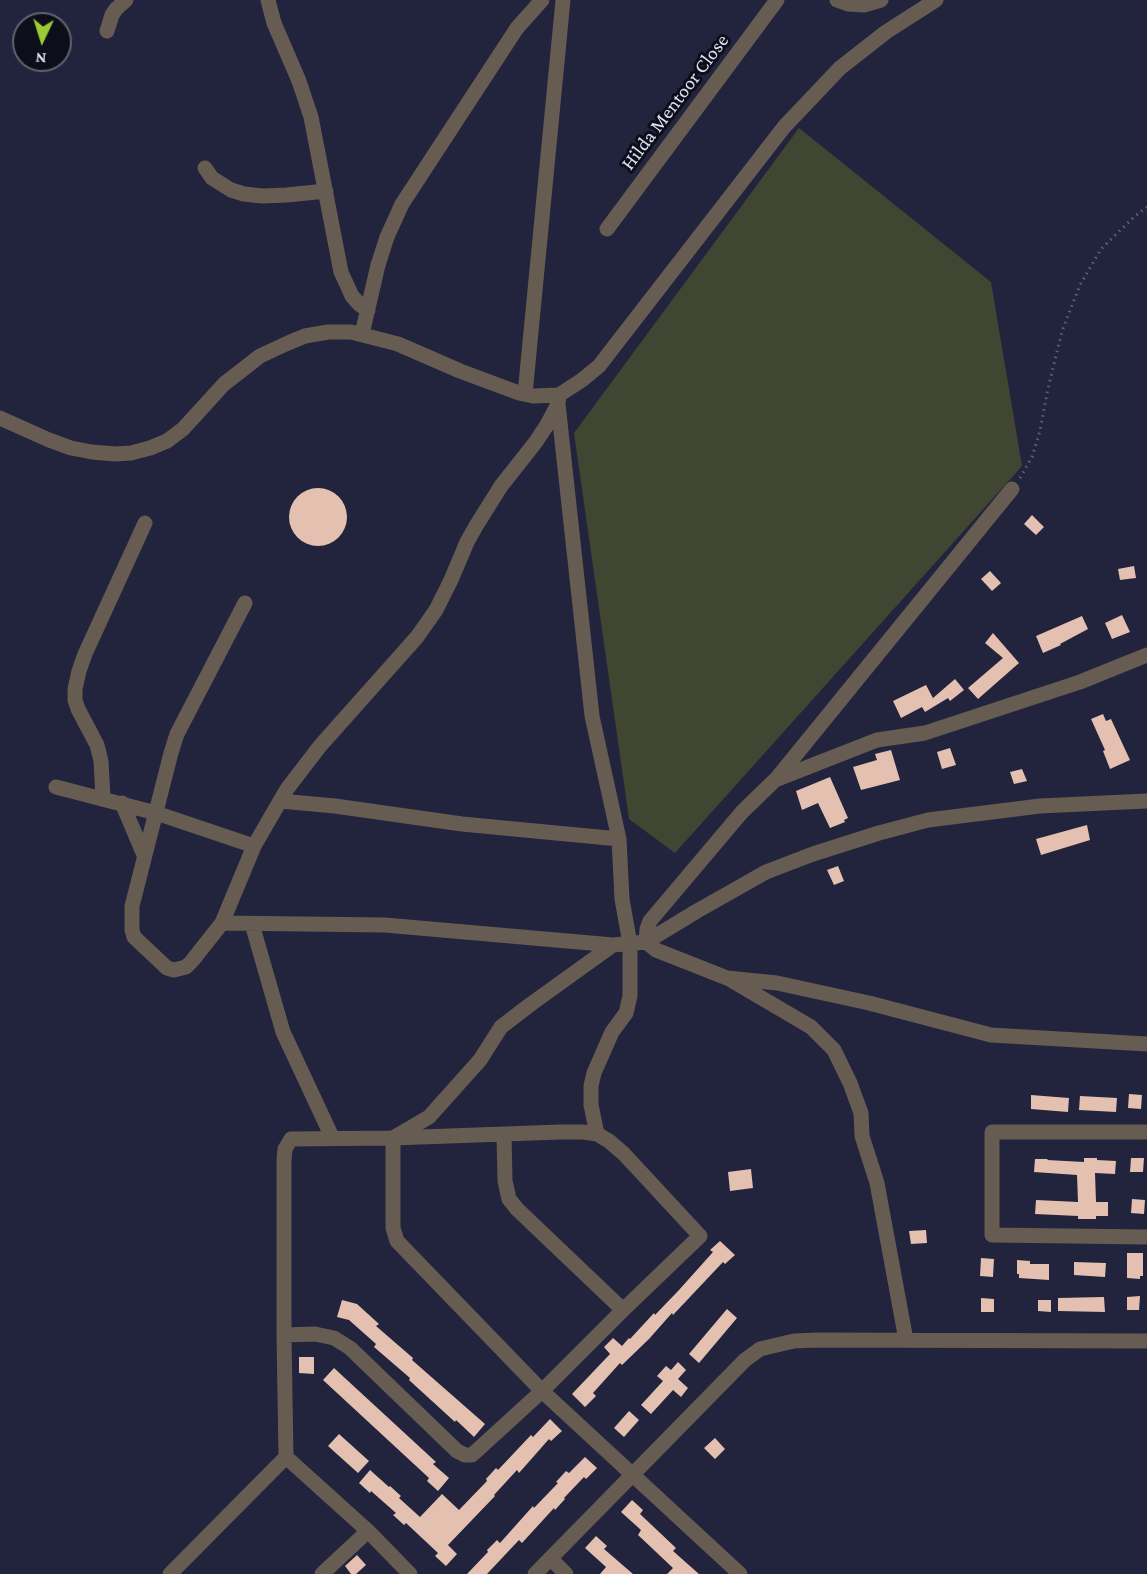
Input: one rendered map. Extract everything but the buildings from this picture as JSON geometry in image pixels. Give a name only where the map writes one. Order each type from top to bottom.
[{"type":"street","points":[[107,31],[112,15],[126,0]]},
{"type":"street","points":[[268,0],[274,23],[305,97],[315,136],[341,272],[352,296],[368,310]]},
{"type":"street","points":[[362,334],[384,246],[402,204],[517,28],[542,0]]},
{"type":"street","points":[[525,394],[563,0]]},
{"type":"street","name":"Hilda Mentoor Close","points":[[607,230],[777,0]]},
{"type":"street","points":[[837,0],[848,4],[864,5],[881,0]]},
{"type":"street","points":[[245,603],[177,734],[132,906],[134,937],[167,968],[174,970],[186,967],[222,923],[254,846],[298,773],[417,637],[436,609],[452,580],[476,526],[501,486],[535,443],[558,399],[600,366],[784,127],[840,68],[886,32],[936,0]]},
{"type":"street","points":[[205,168],[213,178],[231,190],[244,194],[279,195],[326,191]]},
{"type":"street","points":[[0,418],[71,448],[115,454],[131,453],[167,441],[183,429],[224,384],[260,356],[305,336],[328,332],[351,332],[398,344],[460,371],[525,394],[558,399]]},
{"type":"street","points":[[558,399],[592,716],[620,839],[622,899],[638,943],[727,978],[811,1027],[834,1050],[861,1113],[862,1136],[877,1183],[906,1340]]},
{"type":"street","points":[[597,1134],[591,1105],[594,1073],[612,1032],[626,1013],[638,943],[650,921],[742,812],[775,780],[1012,489]]},
{"type":"street","points":[[103,798],[101,761],[97,745],[78,709],[75,689],[78,671],[85,654],[145,523]]},
{"type":"street","points":[[775,780],[877,740],[925,733],[1080,682],[1147,655]]},
{"type":"street","points":[[56,787],[156,813],[254,846]]},
{"type":"street","points":[[280,801],[335,806],[462,824],[620,839]]},
{"type":"street","points":[[222,923],[386,925],[613,945],[638,943],[766,872],[879,833],[927,820],[1041,806],[1147,801]]},
{"type":"street","points":[[122,803],[144,855]]},
{"type":"street","points":[[252,924],[283,1032],[332,1137]]},
{"type":"street","points":[[393,1138],[429,1117],[480,1060],[501,1027],[613,945]]},
{"type":"street","points":[[727,978],[777,983],[869,1003],[991,1035],[1147,1044]]},
{"type":"street","points":[[170,1574],[286,1457],[284,1335],[285,1149],[291,1139],[583,1132],[597,1134],[624,1154],[700,1236],[542,1391],[472,1455],[465,1455],[457,1451],[350,1348],[334,1338],[315,1334],[284,1335]]},
{"type":"street","points":[[1147,1132],[993,1132],[992,1212],[992,1235],[1147,1237]]},
{"type":"street","points":[[504,1135],[505,1181],[510,1199],[517,1209],[623,1310]]},
{"type":"street","points":[[393,1138],[393,1228],[398,1240],[542,1391],[740,1574]]},
{"type":"street","points":[[535,1574],[745,1360],[760,1349],[794,1341],[817,1340],[1147,1341]]},
{"type":"street","points":[[286,1457],[368,1531],[410,1574]]},
{"type":"street","points":[[322,1574],[368,1531]]},
{"type":"street","points":[[551,1559],[566,1574]]},
{"type":"path","points":[[1012,489],[1032,457],[1062,331],[1080,285],[1101,249],[1147,207]]},
{"type":"green space","points":[[799,128],[991,282],[1022,466],[675,853],[629,819],[574,433]]}]
